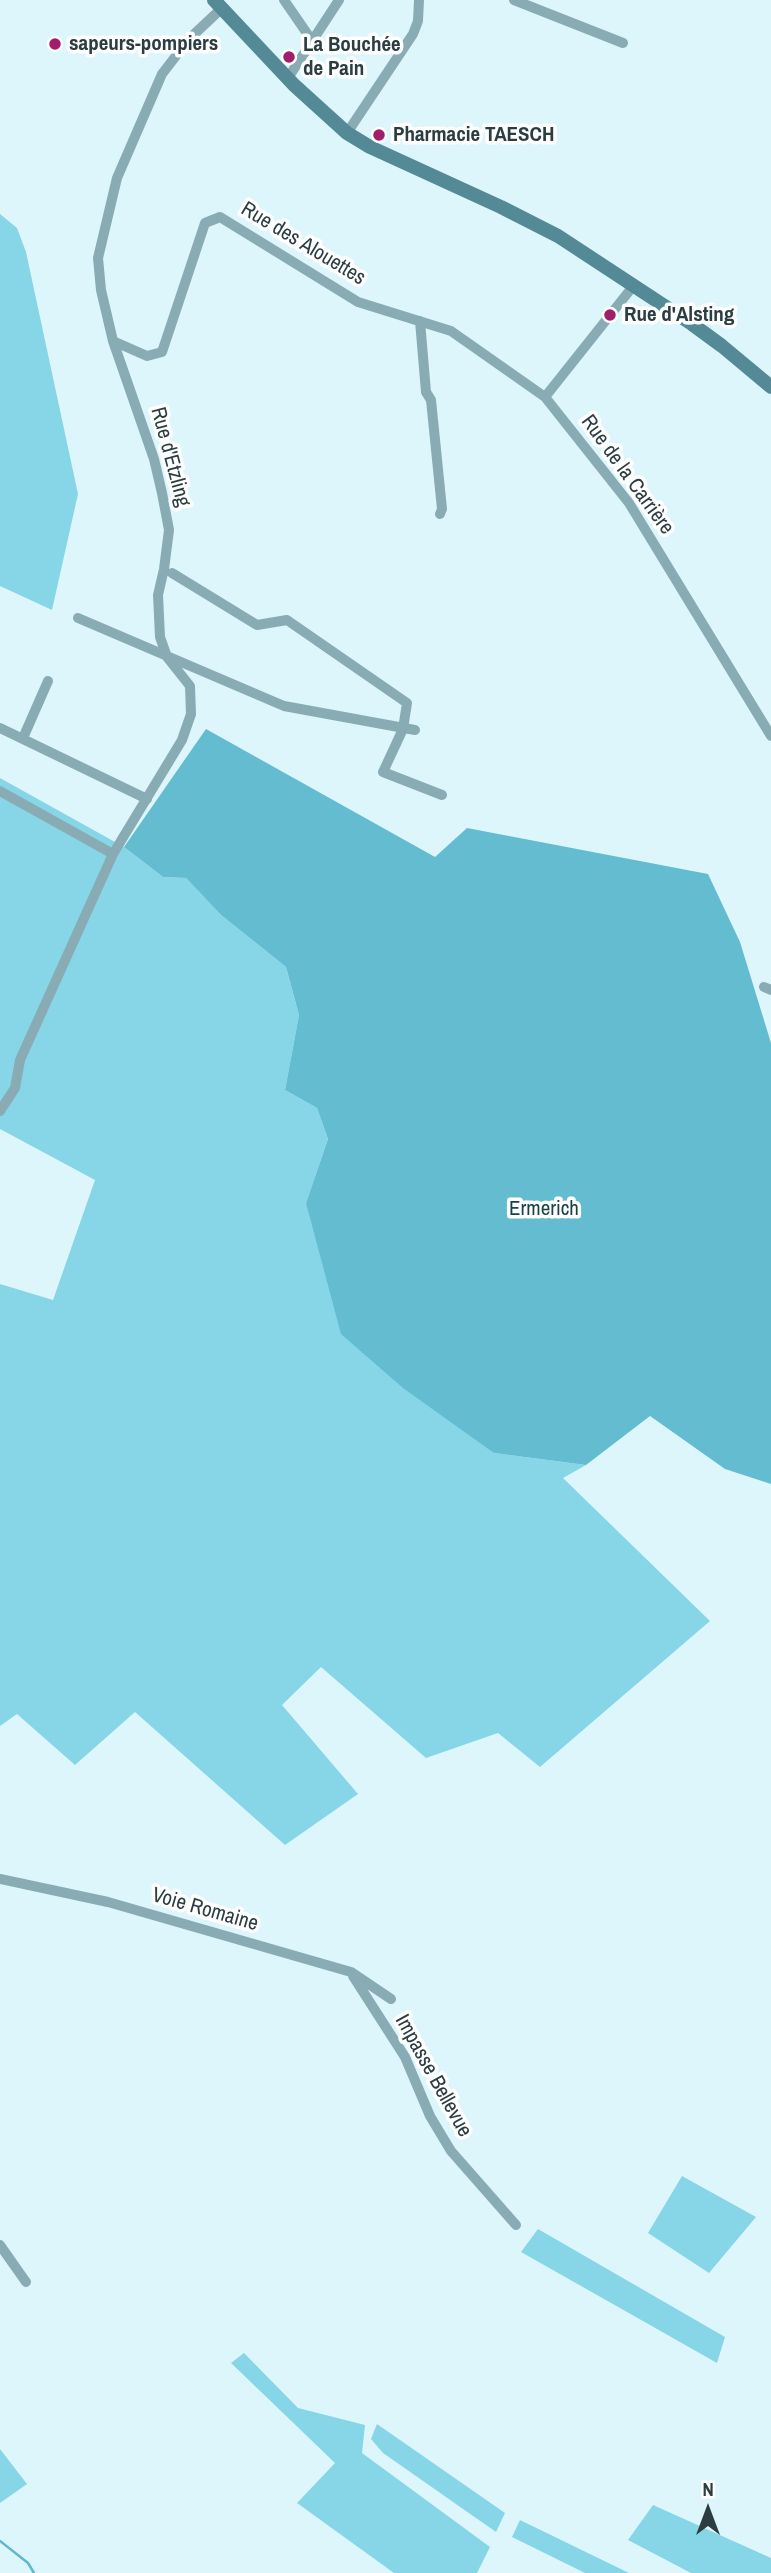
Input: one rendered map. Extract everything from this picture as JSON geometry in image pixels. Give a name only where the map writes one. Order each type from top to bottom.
[{"type":"main road","points":[[218,4],[288,78],[347,133],[369,147],[542,228],[634,285],[722,346],[771,387]]},
{"type":"street","points":[[284,0],[313,42]]},
{"type":"street","points":[[288,78],[339,0]]},
{"type":"street","points":[[347,133],[413,34],[418,21],[419,0]]},
{"type":"street","points":[[514,0],[623,43]]},
{"type":"street","name":"Rue d'Etzling","points":[[0,1111],[15,1088],[20,1060],[113,854],[182,740],[191,715],[190,687],[167,657],[160,637],[158,595],[169,530],[163,493],[113,341],[101,290],[98,258],[117,178],[162,74],[218,4]]},
{"type":"street","name":"Rue des Alouettes","points":[[113,341],[147,356],[162,352],[205,223],[220,216],[358,302],[452,331],[545,397]]},
{"type":"street","points":[[545,397],[634,285]]},
{"type":"street","points":[[421,321],[426,392],[431,400],[434,427],[442,509],[440,514]]},
{"type":"street","name":"Rue de la Carrière","points":[[545,397],[629,503],[771,736]]},
{"type":"street","points":[[172,573],[257,625],[287,620],[407,703],[403,729],[383,772],[442,795]]},
{"type":"street","points":[[78,618],[284,706],[415,730]]},
{"type":"street","points":[[23,738],[48,681]]},
{"type":"street","points":[[0,728],[147,799]]},
{"type":"street","points":[[0,791],[113,854]]},
{"type":"street","name":"Voie Romaine","points":[[0,1879],[108,1902],[351,1972],[391,1998]]},
{"type":"street","name":"Impasse Bellevue","points":[[351,1972],[405,2057],[430,2116],[451,2151],[516,2225]]},
{"type":"street","points":[[0,2245],[26,2282]]},
{"type":"shaded area","points":[[0,214],[17,228],[26,252],[78,494],[52,610],[0,586]]},
{"type":"shaded area","points":[[0,778],[124,847],[163,877],[186,878],[221,915],[286,967],[299,1015],[285,1090],[317,1108],[328,1139],[306,1203],[494,1453],[586,1465],[563,1478],[710,1621],[540,1767],[498,1733],[426,1758],[321,1667],[282,1705],[358,1794],[285,1845],[135,1712],[75,1765],[17,1714],[0,1726],[0,1284],[53,1300],[95,1180],[0,1129]]},
{"type":"shaded area","points":[[682,2176],[756,2217],[709,2273],[648,2233]]},
{"type":"shaded area","points":[[538,2229],[725,2337],[717,2363],[521,2252]]},
{"type":"shaded area","points":[[244,2353],[298,2408],[365,2425],[362,2453],[490,2547],[477,2573],[394,2573],[297,2503],[335,2463],[231,2363]]},
{"type":"shaded area","points":[[377,2424],[505,2513],[496,2532],[383,2453],[371,2439]]},
{"type":"shaded area","points":[[0,2449],[27,2484],[0,2503]]},
{"type":"shaded area","points":[[653,2505],[771,2558],[771,2573],[691,2573],[628,2540]]},
{"type":"shaded area","points":[[520,2520],[629,2573],[585,2573],[512,2537]]},
{"type":"green space","name":"Ermerich","points":[[206,729],[435,857],[467,828],[708,874],[740,942],[771,1043],[771,1484],[725,1469],[650,1416],[586,1465],[494,1453],[403,1388],[341,1334],[306,1203],[328,1139],[317,1108],[285,1090],[299,1015],[286,967],[221,915],[186,878],[163,877],[124,847]]},
{"type":"waterway","points":[[0,2541],[28,2563],[34,2573]]},
{"type":"place","name":"sapeurs-pompiers","points":[[55,44]]},
{"type":"place","name":"La Bouchée de Pain","points":[[289,57]]},
{"type":"place","name":"Pharmacie TAESCH","points":[[379,135]]},
{"type":"place","name":"Rue d'Alsting","points":[[610,315]]}]
